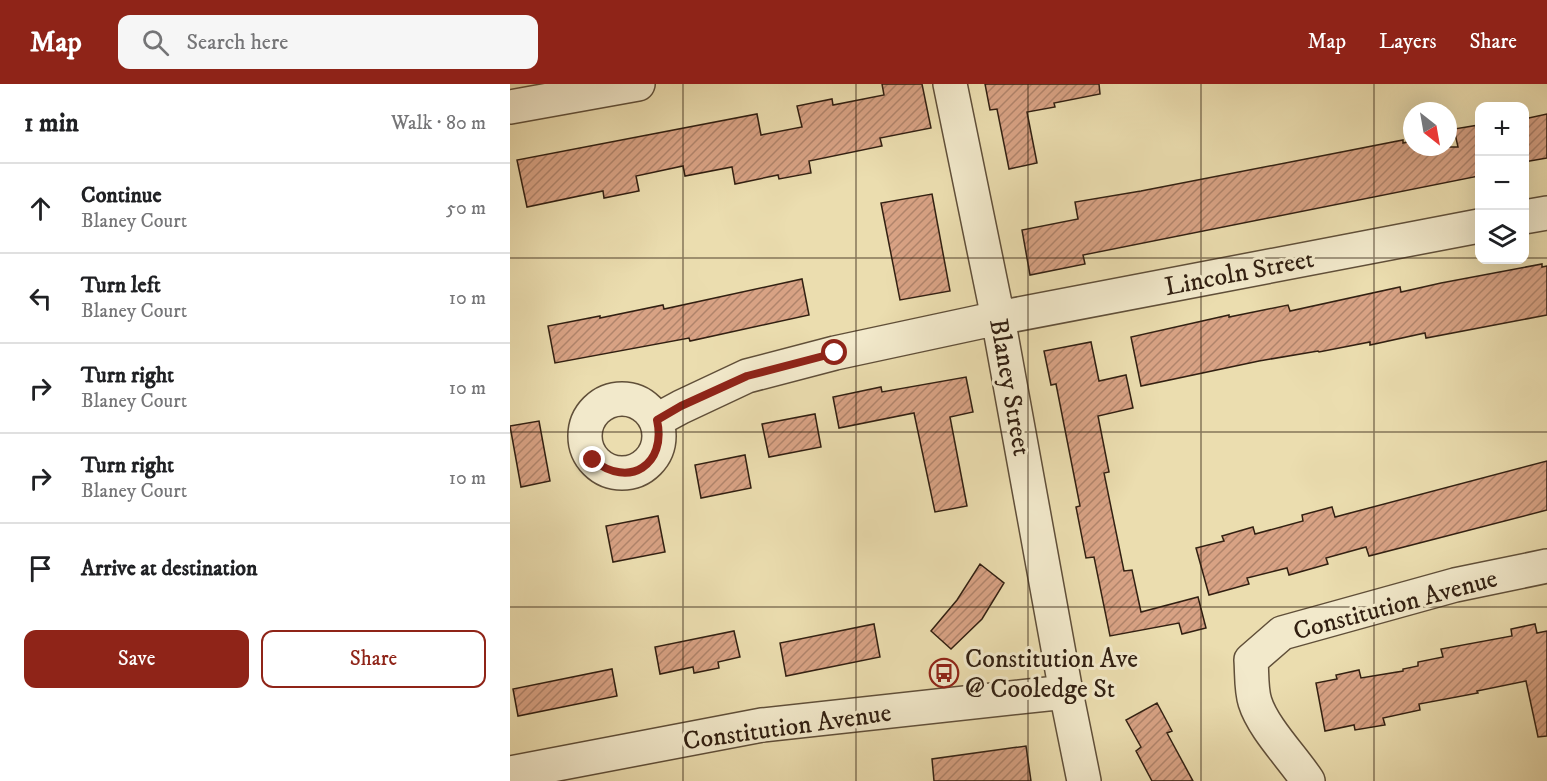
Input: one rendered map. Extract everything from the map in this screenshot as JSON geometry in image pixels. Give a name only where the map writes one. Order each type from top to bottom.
[{"type":"street","points":[[510,107],[638,84]]},
{"type":"street","name":"Blaney Street","points":[[950,84],[998,318],[1084,781]]},
{"type":"street","points":[[1529,216],[1547,213]]},
{"type":"street","name":"Lincoln Street","points":[[657,420],[681,406],[747,376],[835,353],[998,318],[1475,227]]},
{"type":"street","name":"Constitution Avenue","points":[[1308,781],[1294,759],[1271,731],[1255,702],[1251,660],[1282,633],[1455,585],[1547,566]]},
{"type":"street","name":"Constitution Avenue","points":[[510,772],[762,726],[1066,692]]},
{"type":"building","points":[[882,84],[922,84],[931,128],[880,138],[882,146],[809,161],[811,173],[779,179],[778,175],[735,184],[732,167],[685,176],[683,166],[636,176],[639,191],[604,198],[603,191],[527,207],[517,160],[757,114],[761,135],[802,127],[797,106],[832,99],[833,105],[884,95]]},
{"type":"building","points":[[985,84],[1099,84],[1100,94],[1054,103],[1055,107],[1027,112],[1037,163],[1009,169],[997,109],[990,110]]},
{"type":"building","points":[[1547,114],[1547,158],[1529,161],[1529,118]]},
{"type":"building","points":[[1475,126],[1475,177],[1083,255],[1085,264],[1030,275],[1022,230],[1078,219],[1075,202],[1403,140],[1403,156],[1457,156],[1457,129]]},
{"type":"building","points":[[932,194],[950,291],[900,300],[881,203]]},
{"type":"building","points":[[1542,264],[1542,267],[1547,266],[1547,315],[1426,338],[1425,333],[1370,345],[1370,342],[1259,361],[1141,386],[1131,337],[1229,315],[1229,317],[1288,305],[1290,311],[1400,287],[1401,292]]},
{"type":"building","points":[[802,279],[809,315],[690,341],[689,338],[555,363],[548,326],[663,305],[664,309]]},
{"type":"building","points":[[1091,342],[1099,381],[1126,375],[1133,408],[1098,416],[1109,472],[1104,473],[1124,571],[1132,570],[1141,612],[1198,597],[1206,628],[1182,634],[1179,623],[1110,636],[1094,557],[1086,558],[1076,507],[1080,506],[1056,384],[1051,385],[1044,351]]},
{"type":"building","points":[[966,377],[973,412],[950,417],[967,506],[935,512],[914,413],[839,428],[833,397],[881,387],[882,392]]},
{"type":"building","points":[[815,414],[821,447],[769,457],[762,424]]},
{"type":"building","points":[[539,421],[550,481],[521,487],[510,426]]},
{"type":"building","points":[[745,455],[751,488],[701,498],[695,465]]},
{"type":"building","points":[[1547,461],[1547,510],[1369,556],[1366,547],[1326,558],[1328,564],[1289,575],[1287,568],[1247,578],[1249,584],[1209,595],[1196,548],[1224,541],[1222,536],[1253,527],[1255,534],[1303,521],[1302,515],[1332,507],[1335,517]]},
{"type":"building","points":[[658,516],[665,552],[613,562],[606,526]]},
{"type":"building","points":[[980,564],[1004,583],[982,619],[951,649],[931,631],[957,600]]},
{"type":"building","points":[[874,624],[880,657],[786,676],[780,643]]},
{"type":"building","points":[[1535,624],[1537,633],[1547,631],[1547,736],[1538,737],[1526,681],[1419,704],[1420,710],[1383,718],[1385,725],[1355,730],[1354,725],[1325,731],[1316,683],[1337,679],[1336,675],[1359,670],[1361,678],[1403,671],[1403,669],[1418,666],[1418,662],[1443,657],[1441,649],[1512,636],[1511,629]]},
{"type":"building","points":[[734,631],[740,657],[718,662],[719,668],[694,673],[693,667],[660,674],[655,647]]},
{"type":"building","points":[[612,669],[617,696],[518,716],[513,689]]},
{"type":"building","points":[[1157,703],[1172,731],[1167,733],[1193,781],[1152,781],[1136,751],[1141,747],[1126,720]]},
{"type":"building","points":[[1026,746],[1031,781],[934,781],[932,759]]},
{"type":"place","name":"Constitution Ave @ Cooledge St","points":[[944,673]]},
{"type":"route","points":[[593,460],[605,470],[620,474],[636,471],[649,463],[657,450],[660,435],[657,420],[681,406],[747,376],[835,353]]}]
